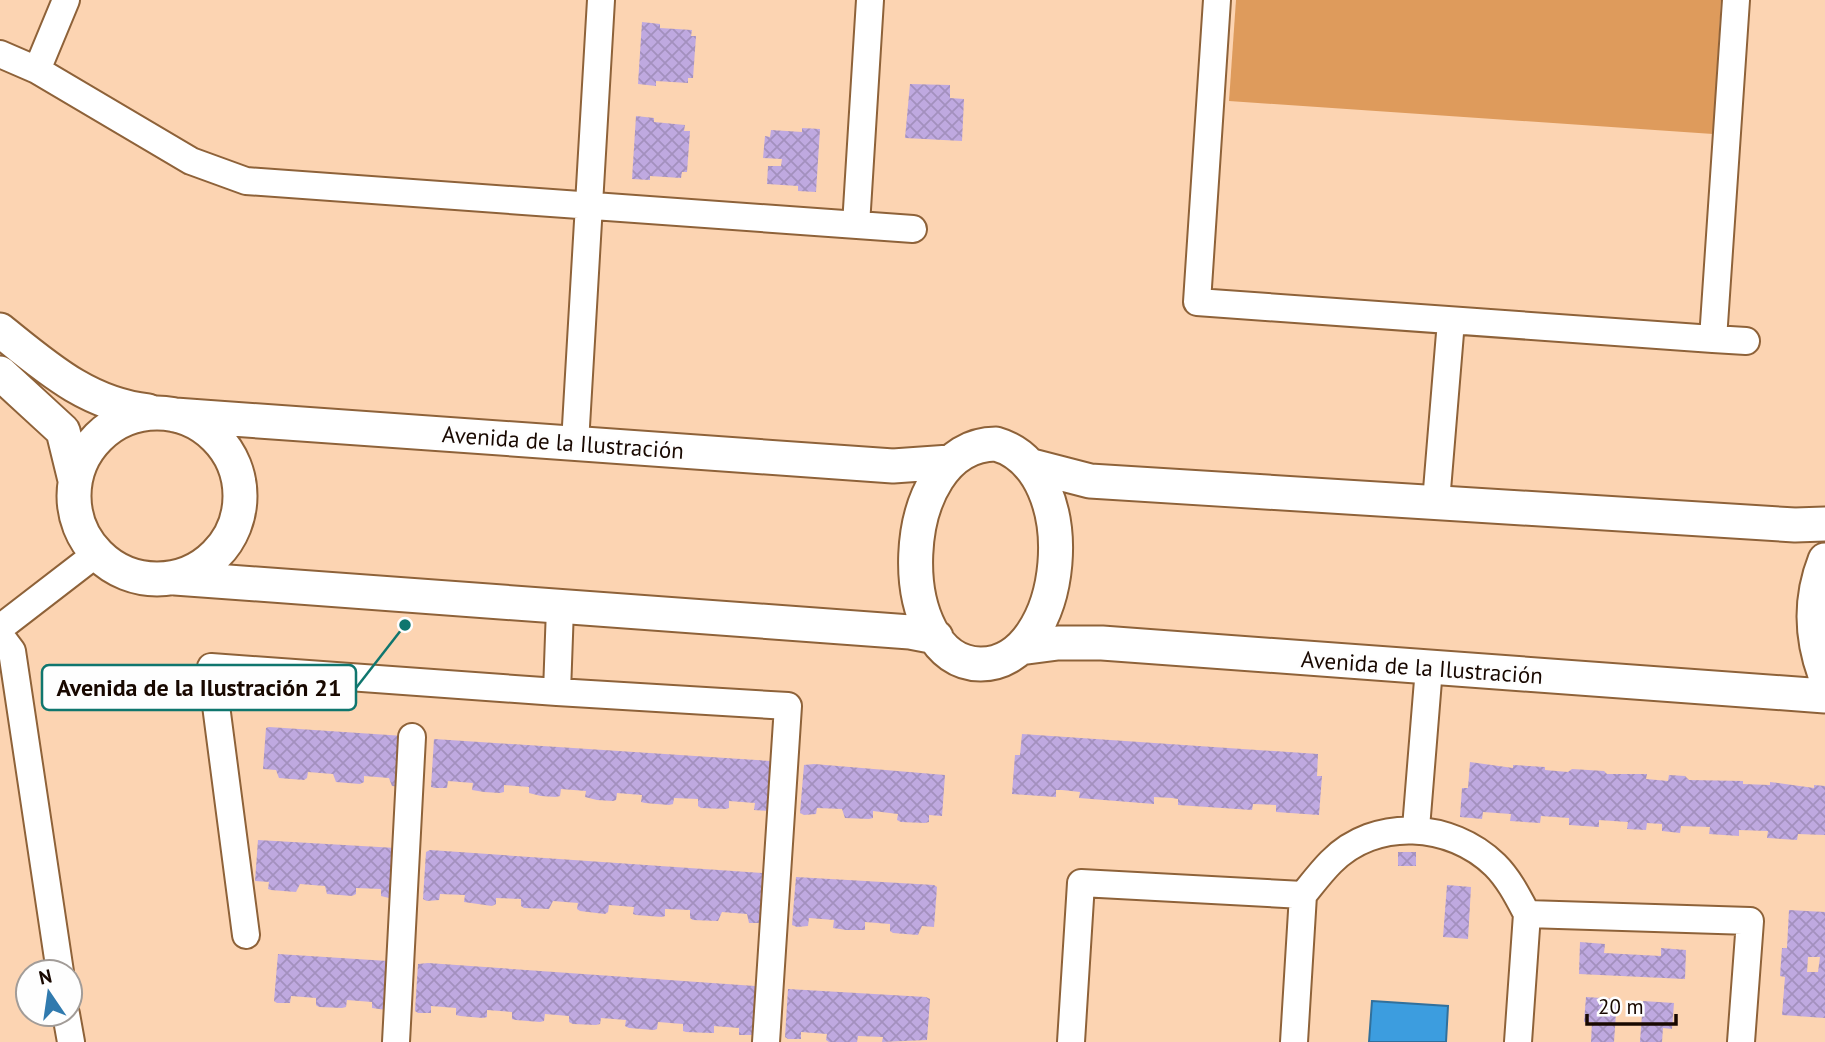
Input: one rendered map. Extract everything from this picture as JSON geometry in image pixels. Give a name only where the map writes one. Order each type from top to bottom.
[{"type":"street","points":[[37,70],[66,0]]},
{"type":"street","points":[[575,443],[601,0]]},
{"type":"street","points":[[856,225],[870,0]]},
{"type":"street","points":[[1217,0],[1197,302],[1746,341]]},
{"type":"street","points":[[1713,339],[1736,0]]},
{"type":"street","points":[[0,54],[37,70],[191,161],[246,181],[590,208],[913,229]]},
{"type":"street","points":[[1436,502],[1451,321]]},
{"type":"street","name":"Avenida de la Ilustración","points":[[0,330],[57,375],[102,401],[168,414],[893,466],[950,462]]},
{"type":"street","points":[[0,373],[63,431],[75,481],[74,507],[81,532],[96,554],[119,571],[146,579],[175,578],[910,632],[936,637]]},
{"type":"street","points":[[75,481],[83,458],[106,431],[137,415],[168,414],[201,426],[223,444],[236,469],[241,496],[236,524],[222,549],[201,567],[175,578]]},
{"type":"street","points":[[996,444],[1014,450],[1032,466],[1054,518],[1056,559],[1045,607],[1020,648],[1000,660],[980,664],[960,660],[936,637],[919,597],[915,549],[929,494],[950,462],[969,449],[996,444]]},
{"type":"street","points":[[1032,466],[1090,481],[1825,524]]},
{"type":"street","points":[[58,958],[3,644],[96,554]]},
{"type":"street","points":[[1825,560],[1813,607],[1815,639],[1825,675]]},
{"type":"street","points":[[557,692],[560,608]]},
{"type":"street","name":"Avenida de la Ilustración","points":[[1020,648],[1058,643],[1102,643],[1825,696]]},
{"type":"street","points":[[246,935],[211,667],[788,706],[766,1042]]},
{"type":"street","points":[[1416,828],[1429,668]]},
{"type":"street","points":[[396,1042],[412,737]]},
{"type":"street","points":[[1294,1042],[1303,895],[1331,861],[1352,846],[1381,834],[1416,828],[1471,847],[1495,865],[1527,914],[1518,1042]]},
{"type":"street","points":[[1071,1042],[1081,883],[1303,895]]},
{"type":"street","points":[[1527,914],[1750,921],[1741,1042]]},
{"type":"shaded area","points":[[1236,0],[1721,0],[1713,134],[1229,101]]},
{"type":"water","points":[[1372,1001],[1448,1006],[1446,1042],[1369,1042]]},
{"type":"building","points":[[642,22],[660,24],[660,28],[692,30],[691,36],[696,36],[693,78],[688,78],[688,83],[656,81],[656,86],[638,84]]},
{"type":"building","points":[[910,84],[950,85],[950,98],[964,99],[962,141],[905,138]]},
{"type":"building","points":[[636,116],[654,118],[654,122],[685,125],[684,131],[690,131],[687,172],[682,172],[681,178],[650,176],[650,180],[632,179]]},
{"type":"building","points":[[802,128],[820,129],[816,192],[798,191],[798,186],[767,184],[768,166],[781,166],[782,159],[763,158],[765,136],[770,137],[771,130],[802,132]]},
{"type":"building","points":[[266,728],[404,736],[401,787],[392,786],[389,778],[364,776],[364,782],[360,784],[336,782],[333,774],[308,772],[304,780],[279,778],[276,770],[263,769]]},
{"type":"building","points":[[1022,734],[1318,754],[1317,776],[1322,776],[1319,815],[1276,812],[1276,805],[1253,804],[1252,810],[1178,805],[1178,799],[1172,798],[1154,797],[1154,804],[1079,798],[1080,792],[1062,790],[1056,790],[1056,797],[1012,794],[1015,755],[1020,755]]},
{"type":"building","points":[[434,739],[770,761],[774,763],[769,811],[754,810],[755,803],[729,801],[729,808],[726,809],[701,808],[698,806],[698,799],[674,798],[673,804],[669,805],[645,803],[641,802],[642,795],[617,793],[616,800],[597,800],[585,797],[586,791],[561,789],[560,796],[541,796],[529,793],[529,787],[504,785],[504,792],[484,792],[472,790],[473,783],[448,781],[447,788],[435,788],[431,787]]},
{"type":"building","points":[[1470,762],[1513,768],[1513,765],[1545,767],[1545,770],[1568,772],[1572,769],[1604,771],[1607,774],[1647,774],[1646,779],[1668,781],[1669,775],[1685,776],[1689,780],[1743,781],[1743,784],[1770,785],[1770,782],[1814,788],[1814,785],[1825,786],[1825,835],[1798,834],[1797,840],[1767,838],[1768,831],[1739,830],[1739,836],[1709,834],[1710,827],[1681,826],[1680,833],[1662,831],[1662,824],[1647,823],[1646,830],[1627,829],[1628,822],[1599,820],[1599,827],[1569,825],[1569,818],[1541,816],[1540,823],[1510,821],[1511,814],[1483,812],[1482,819],[1460,817],[1462,788],[1468,788]]},
{"type":"building","points":[[804,765],[945,775],[942,816],[929,815],[929,822],[925,823],[901,822],[897,820],[898,814],[873,811],[873,818],[869,819],[845,818],[842,809],[817,808],[816,814],[804,815],[800,813]]},
{"type":"building","points":[[258,840],[396,848],[393,899],[381,896],[381,889],[356,888],[356,894],[352,896],[327,894],[325,886],[300,884],[296,892],[268,889],[269,882],[255,881]]},
{"type":"building","points":[[430,850],[762,873],[761,923],[749,923],[747,914],[722,912],[718,921],[693,920],[690,918],[690,910],[665,909],[665,916],[662,917],[636,915],[633,914],[634,907],[609,905],[605,914],[580,911],[577,909],[578,903],[553,901],[549,909],[524,908],[521,906],[521,899],[496,898],[496,904],[492,906],[464,902],[465,895],[440,894],[439,900],[427,901],[423,899],[426,852]]},
{"type":"building","points":[[1398,852],[1416,852],[1416,866],[1398,866]]},
{"type":"building","points":[[796,877],[934,885],[937,887],[934,927],[922,926],[918,935],[893,933],[890,931],[890,924],[865,922],[865,930],[846,930],[833,928],[834,920],[809,918],[808,926],[797,927],[792,925]]},
{"type":"building","points":[[1447,885],[1471,887],[1468,939],[1443,937]]},
{"type":"building","points":[[1789,910],[1825,912],[1825,1018],[1782,1015],[1785,977],[1780,976],[1782,948],[1787,948]],"holes":[[[1808,957],[1820,957],[1818,972],[1807,972]]]},
{"type":"building","points":[[1580,942],[1605,944],[1604,953],[1661,956],[1661,948],[1686,950],[1685,979],[1579,974]]},
{"type":"building","points":[[278,954],[388,961],[386,1010],[372,1008],[372,1002],[347,1000],[346,1007],[342,1008],[319,1007],[316,1005],[316,998],[291,996],[290,1003],[277,1003],[274,1001]]},
{"type":"building","points":[[418,964],[755,986],[758,987],[753,1035],[739,1035],[739,1028],[714,1026],[714,1033],[686,1032],[683,1031],[683,1024],[658,1022],[657,1029],[654,1030],[629,1028],[625,1026],[626,1020],[601,1018],[600,1024],[596,1025],[573,1024],[569,1022],[569,1016],[545,1014],[544,1021],[540,1022],[516,1020],[512,1019],[512,1012],[487,1010],[487,1017],[483,1018],[460,1016],[456,1015],[456,1008],[431,1006],[431,1013],[418,1013],[415,1011]]},
{"type":"building","points":[[788,989],[926,997],[930,999],[927,1040],[882,1042],[883,1037],[858,1036],[857,1042],[829,1042],[826,1040],[827,1034],[801,1032],[801,1039],[788,1039],[785,1037]]},
{"type":"building","points":[[1586,997],[1617,999],[1614,1042],[1591,1042],[1592,1022],[1584,1022]]},
{"type":"building","points":[[1643,1001],[1674,1003],[1672,1029],[1663,1028],[1662,1042],[1640,1042]]},
{"type":"place","name":"Avenida de la Ilustración 21","points":[[405,625]]}]
